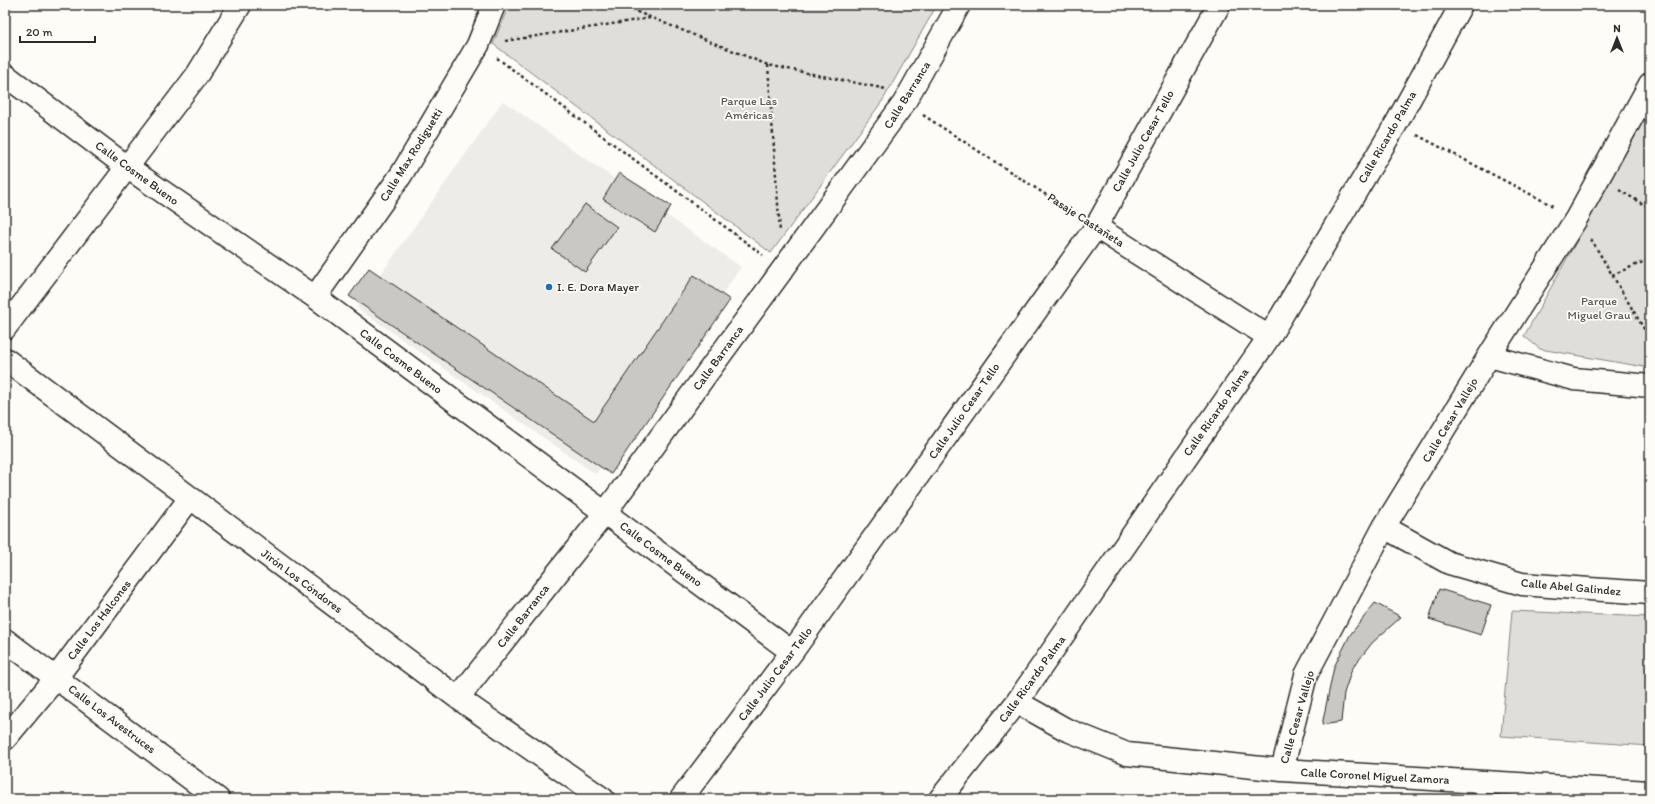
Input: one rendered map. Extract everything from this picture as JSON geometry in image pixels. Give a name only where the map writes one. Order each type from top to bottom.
[{"type":"street","points":[[5,328],[197,75],[240,5]]},
{"type":"street","name":"Calle Max Rodiguetti","points":[[315,297],[401,175],[478,45],[494,5]]},
{"type":"street","name":"Calle Barranca","points":[[458,698],[605,513],[907,98],[959,5]]},
{"type":"street","name":"Calle Julio Cesar Tello","points":[[681,799],[792,652],[1096,227],[1219,5]]},
{"type":"street","name":"Calle Ricardo Palma","points":[[940,799],[1017,702],[1269,337],[1396,124],[1461,5]]},
{"type":"street","name":"Calle Cosme Bueno","points":[[5,75],[127,167],[315,297],[792,652]]},
{"type":"street","name":"Calle Cesar Vallejo","points":[[1282,770],[1306,675],[1384,527],[1488,356],[1576,217],[1650,84]]},
{"type":"street","name":"Pasaje Castañeta","points":[[1096,227],[1269,337]]},
{"type":"street","points":[[1488,356],[1574,379],[1650,386]]},
{"type":"street","name":"Jirón Los Cóndores","points":[[5,359],[458,698],[603,799]]},
{"type":"street","name":"Calle Los Halcones","points":[[5,739],[56,678],[190,498]]},
{"type":"street","name":"Calle Abel Galindez","points":[[1384,527],[1449,563],[1522,584],[1650,592]]},
{"type":"street","name":"Calle Los Avestruces","points":[[5,640],[218,799]]},
{"type":"street","name":"Calle Coronel Miguel Zamora","points":[[1017,702],[1065,729],[1127,754],[1282,770],[1650,792]]},
{"type":"path","points":[[620,5],[768,65],[907,98]]},
{"type":"path","points":[[478,45],[651,18]]},
{"type":"path","points":[[478,45],[783,269]]},
{"type":"path","points":[[768,65],[783,269]]},
{"type":"path","name":"Pasaje Castañeta","points":[[907,98],[1096,227]]},
{"type":"path","points":[[1396,124],[1576,217],[1650,339]]},
{"type":"path","points":[[1598,178],[1650,208]]},
{"type":"path","points":[[1612,275],[1650,259]]},
{"type":"path","points":[[841,799],[845,796],[857,796],[861,799]]},
{"type":"shaded area","name":"I. E. Dora Mayer","points":[[503,101],[741,267],[596,474],[357,308]]},
{"type":"green space","name":"Parque Las Américas","points":[[509,5],[937,5],[883,100],[771,253],[493,44]]},
{"type":"green space","name":"Parque Miguel Grau","points":[[1650,109],[1650,368],[1540,349],[1524,336]]},
{"type":"green space","points":[[1512,611],[1650,617],[1650,746],[1501,736]]},
{"type":"building","points":[[619,173],[671,206],[655,232],[603,199]]},
{"type":"building","points":[[585,204],[617,227],[585,272],[552,249]]},
{"type":"building","points":[[369,268],[594,421],[694,275],[730,300],[611,474],[349,296]]},
{"type":"building","points":[[1439,589],[1491,605],[1481,635],[1429,619]]},
{"type":"building","points":[[1375,603],[1401,617],[1372,643],[1352,669],[1344,693],[1341,722],[1322,725],[1334,667],[1350,635]]},
{"type":"place","name":"I. E. Dora Mayer","points":[[549,287]]}]
